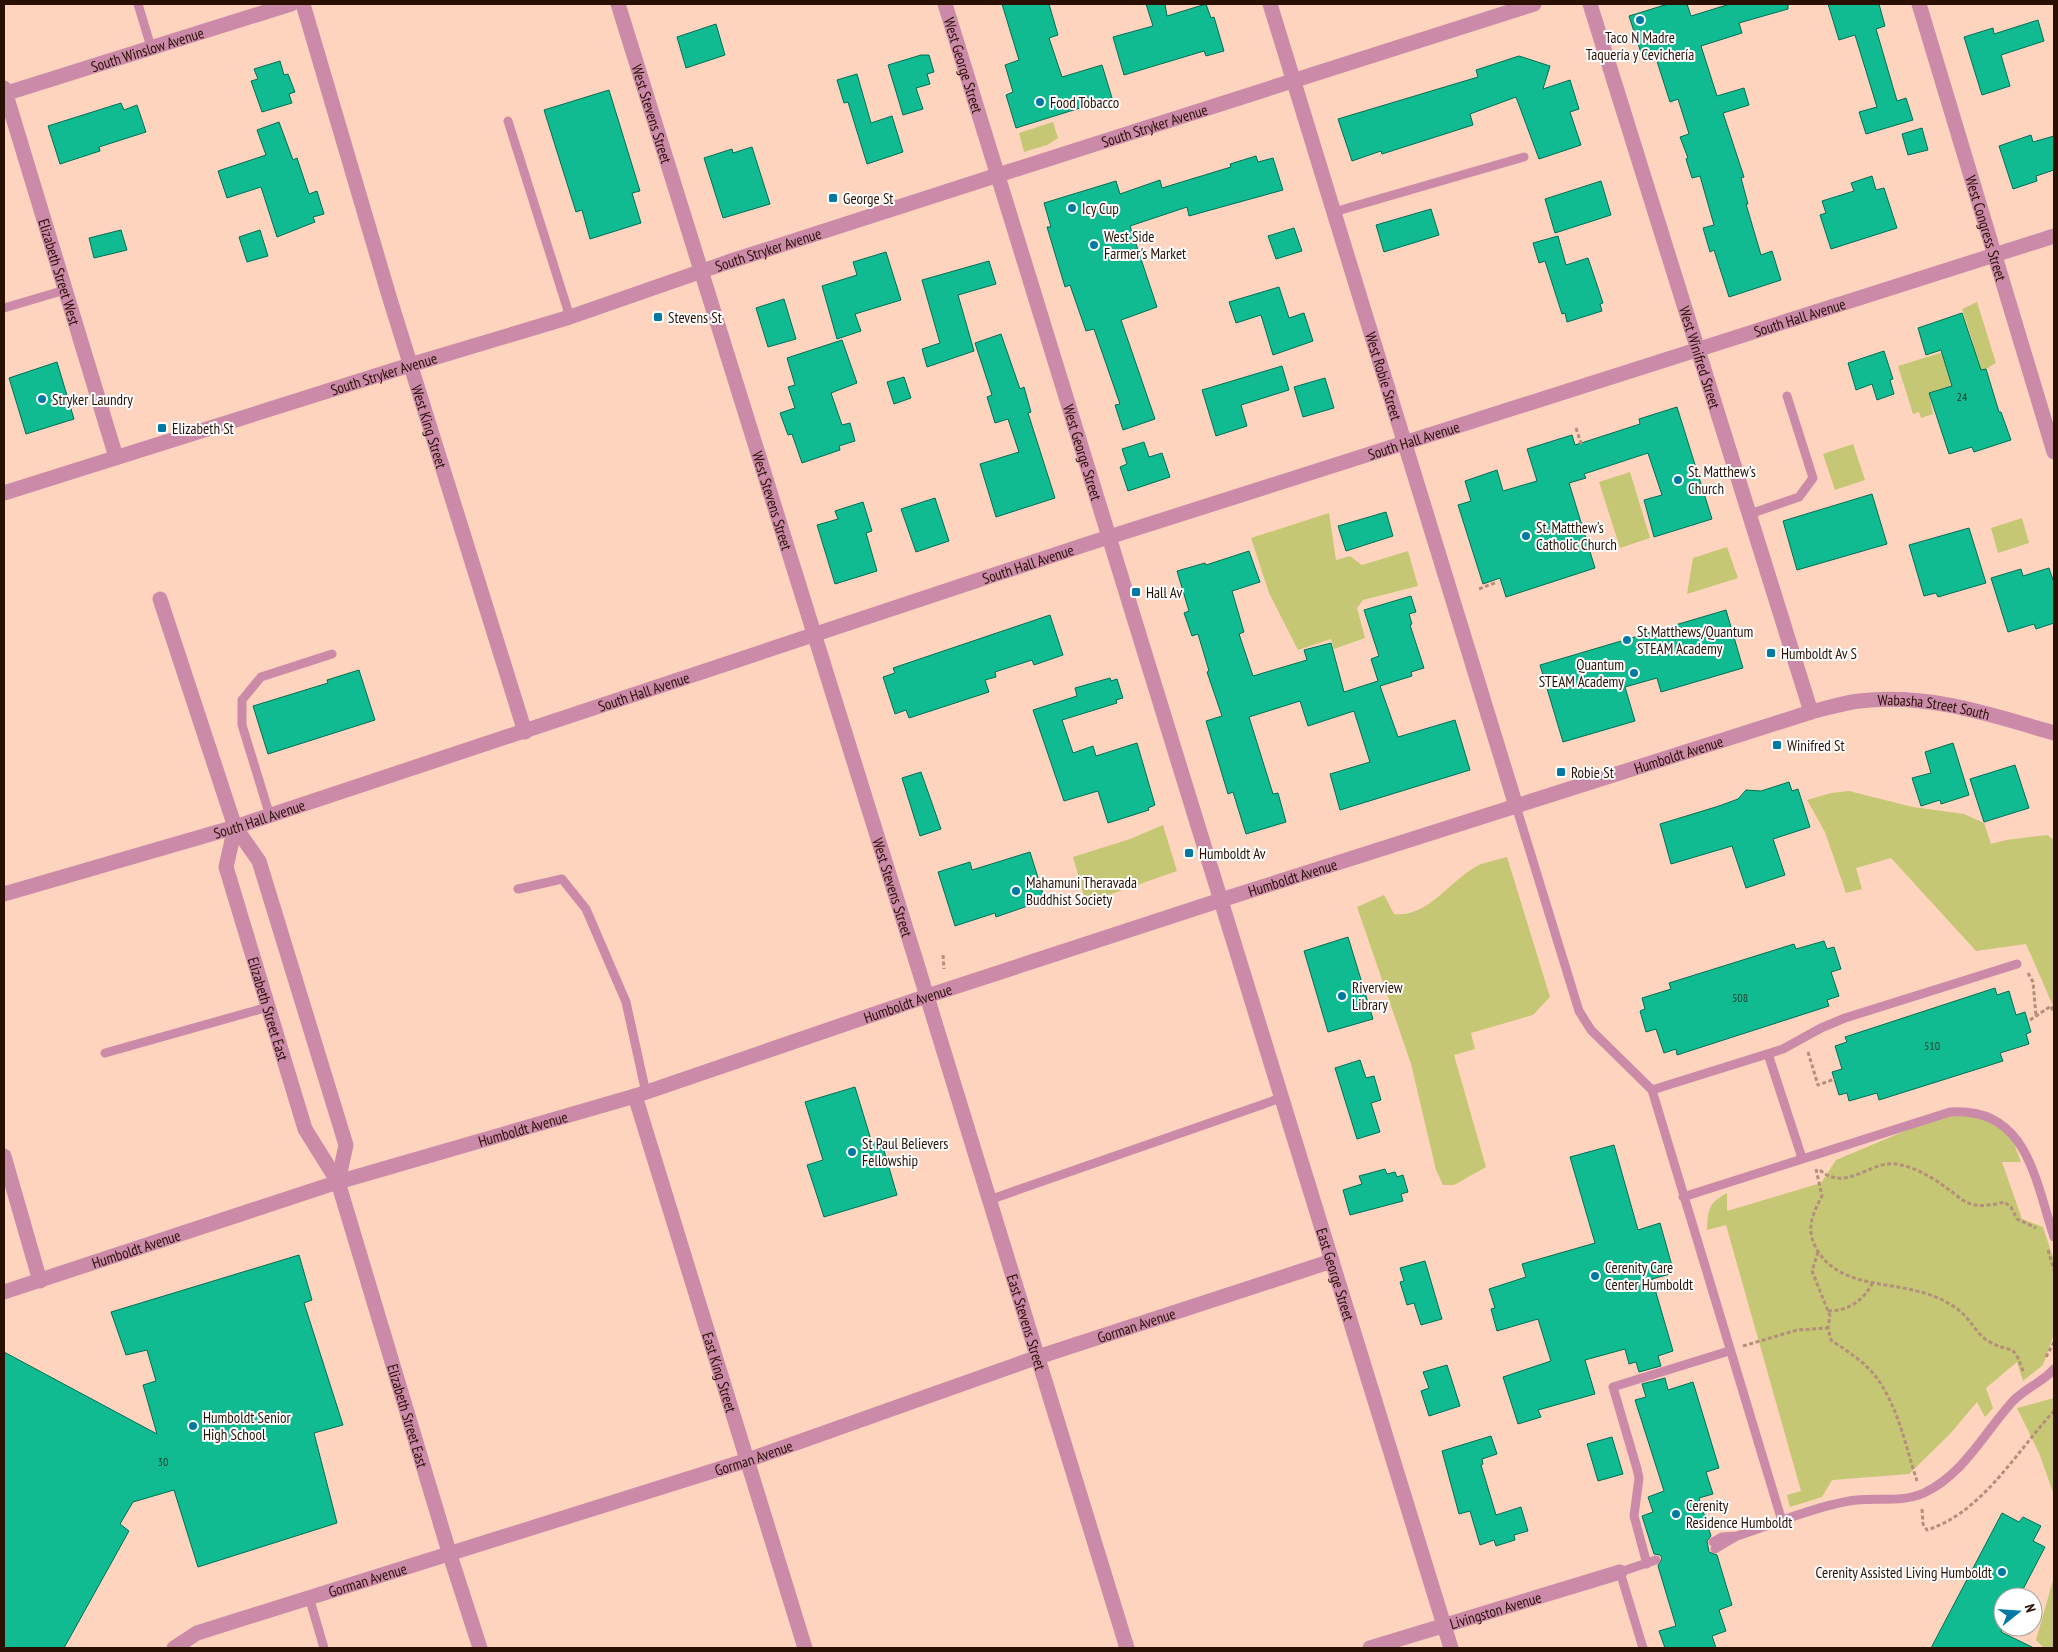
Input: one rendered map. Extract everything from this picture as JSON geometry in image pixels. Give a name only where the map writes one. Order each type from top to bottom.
[{"type":"street","name":"South Winslow Avenue","points":[[4,92],[291,4]]},
{"type":"street","name":"West King Street","points":[[303,4],[410,364],[525,732]]},
{"type":"street","name":"West Stevens Street","points":[[618,4],[927,996]]},
{"type":"street","name":"West George Street","points":[[946,4],[1221,900]]},
{"type":"street","name":"West Robie Street","points":[[1270,4],[1516,806]]},
{"type":"street","name":"South Stryker Avenue","points":[[4,493],[410,364],[570,317],[702,271],[1534,4]]},
{"type":"street","name":"West Winifred Street","points":[[1590,4],[1811,712]]},
{"type":"street","name":"West Congress Street","points":[[1919,4],[2054,452]]},
{"type":"street","name":"Elizabeth Street West","points":[[4,92],[116,457]]},
{"type":"street","name":"South Hall Avenue","points":[[4,894],[270,816],[525,732],[814,633],[839,628],[1109,538],[2054,236]]},
{"type":"street","name":"Elizabeth Street East","points":[[160,599],[235,827],[259,861],[346,1145],[338,1182]]},
{"type":"street","name":"Wabasha Street South","points":[[1811,712],[1859,701],[1933,701],[1968,708],[2054,733]]},
{"type":"street","name":"Humboldt Avenue","points":[[4,1292],[338,1182],[640,1095],[927,996],[1811,712]]},
{"type":"street","name":"Elizabeth Street East","points":[[235,827],[226,868],[305,1129],[338,1182],[449,1552],[480,1648]]},
{"type":"street","name":"East George Street","points":[[1221,900],[1451,1648]]},
{"type":"street","name":"East Stevens Street","points":[[927,996],[1127,1648]]},
{"type":"street","name":"East King Street","points":[[640,1095],[805,1648]]},
{"type":"street","points":[[4,1156],[40,1281]]},
{"type":"street","name":"Gorman Avenue","points":[[174,1648],[196,1633],[449,1552],[748,1460],[1038,1357],[1332,1261]]},
{"type":"street","name":"Livingston Avenue","points":[[1370,1648],[1620,1572]]},
{"type":"lane","points":[[138,4],[151,47]]},
{"type":"lane","points":[[508,121],[570,317]]},
{"type":"lane","points":[[1334,212],[1524,157]]},
{"type":"lane","points":[[4,308],[65,290]]},
{"type":"lane","points":[[1750,514],[1799,497],[1812,478],[1787,396]]},
{"type":"lane","points":[[270,816],[242,725],[242,700],[261,677],[332,654]]},
{"type":"lane","points":[[1516,806],[1579,1011],[1591,1030],[1652,1090],[1782,1522]]},
{"type":"lane","points":[[518,889],[562,879],[586,909],[626,1002],[640,1095]]},
{"type":"lane","points":[[1652,1090],[1768,1054],[1845,1018],[2018,968]]},
{"type":"lane","points":[[105,1053],[268,1007]]},
{"type":"lane","points":[[1768,1054],[1802,1158]]},
{"type":"lane","points":[[989,1200],[1281,1098]]},
{"type":"lane","points":[[1684,1197],[1950,1112],[1967,1110],[1996,1120],[2009,1130],[2020,1143],[2028,1158],[2054,1237]]},
{"type":"lane","points":[[1643,1648],[1620,1572],[1654,1564],[1634,1516],[1639,1478],[1613,1387],[1729,1351]]},
{"type":"lane","points":[[1714,1546],[1722,1537],[1737,1536],[1849,1501],[1901,1500],[1921,1494],[1945,1480],[1969,1456],[2014,1400],[2054,1369]]},
{"type":"lane","points":[[309,1597],[324,1648]]},
{"type":"path","points":[[1576,428],[1582,446]]},
{"type":"path","points":[[1478,589],[1497,582]]},
{"type":"path","points":[[943,955],[944,969]]},
{"type":"path","points":[[2018,968],[2027,972],[2034,982],[2036,1016]]},
{"type":"path","points":[[2030,1020],[2051,1006],[2054,1013]]},
{"type":"path","points":[[1815,1048],[1807,1053],[1818,1085],[1834,1080]]},
{"type":"path","points":[[2034,1386],[2025,1376],[2018,1356],[2013,1349],[1986,1341],[1964,1314],[1949,1303],[1932,1295],[1838,1273],[1818,1252],[1810,1232],[1811,1218],[1822,1196],[1816,1166],[1824,1174],[1835,1178],[1851,1177],[1894,1163],[1908,1166],[1919,1170],[1966,1203],[1986,1205],[2004,1202],[2011,1207],[2017,1219],[2037,1228],[2040,1232]]},
{"type":"path","points":[[2046,1245],[2054,1270]]},
{"type":"path","points":[[1818,1252],[1812,1271],[1830,1316],[1828,1328],[1831,1340],[1858,1358],[1872,1372],[1882,1388],[1906,1444],[1921,1494],[1923,1524],[1926,1530],[1946,1524],[2006,1470],[2031,1436],[2054,1411]]},
{"type":"path","points":[[1828,1311],[1839,1311],[1854,1304],[1866,1296],[1873,1282]]},
{"type":"path","points":[[1729,1351],[1797,1330],[1828,1328]]},
{"type":"green space","points":[[1053,122],[1058,138],[1047,145],[1024,152],[1019,133]]},
{"type":"green space","points":[[1977,302],[1996,363],[1986,369],[1950,380],[1951,386],[1929,393],[1933,414],[1921,418],[1919,412],[1913,414],[1898,366],[1973,343],[1962,309]]},
{"type":"green space","points":[[1853,444],[1865,480],[1835,490],[1823,454]]},
{"type":"green space","points":[[1630,472],[1650,538],[1620,548],[1599,482]]},
{"type":"green space","points":[[1329,513],[1336,560],[1350,556],[1362,565],[1408,551],[1418,586],[1363,600],[1357,608],[1365,638],[1334,649],[1331,639],[1298,650],[1269,593],[1251,538]]},
{"type":"green space","points":[[2022,518],[2029,543],[1998,553],[1991,528]]},
{"type":"green space","points":[[1727,547],[1738,578],[1687,594],[1693,558]]},
{"type":"green space","points":[[1849,791],[1913,807],[1964,814],[1984,823],[1991,844],[2006,840],[2047,835],[2054,840],[2054,1008],[2026,944],[1976,951],[1891,858],[1856,868],[1862,889],[1846,893],[1825,832],[1807,800],[1831,793]]},
{"type":"green space","points":[[1163,825],[1177,871],[1086,903],[1073,857],[1130,839]]},
{"type":"green space","points":[[1507,857],[1550,997],[1533,1015],[1471,1033],[1475,1049],[1454,1055],[1486,1167],[1454,1185],[1443,1185],[1436,1170],[1411,1064],[1357,907],[1384,895],[1394,914],[1406,914],[1428,905],[1477,866]]},
{"type":"green space","points":[[1967,1111],[2009,1130],[2021,1162],[2002,1162],[2022,1219],[2043,1227],[2054,1261],[2054,1334],[2043,1365],[2023,1381],[2017,1362],[1986,1388],[1993,1408],[1985,1417],[1977,1402],[1950,1434],[1909,1474],[1832,1480],[1822,1497],[1790,1507],[1787,1495],[1801,1491],[1726,1225],[1707,1230],[1710,1208],[1716,1200],[1727,1193],[1727,1211],[1821,1183],[1836,1160],[1950,1112]]},
{"type":"green space","points":[[2054,1398],[2054,1495],[2039,1453],[2017,1408]]},
{"type":"green space","points":[[2054,1577],[2054,1648],[2044,1648],[2036,1640],[2037,1637],[2043,1637],[2043,1616]]},
{"type":"building","points":[[1002,4],[1049,4],[1058,35],[1049,38],[1062,77],[1102,65],[1112,98],[1016,128],[1006,95],[1013,92],[1005,65],[1019,60]]},
{"type":"building","points":[[1146,4],[1165,4],[1167,16],[1206,4],[1211,18],[1214,17],[1224,51],[1206,56],[1204,51],[1124,75],[1113,37],[1153,26]]},
{"type":"building","points":[[1668,4],[1687,4],[1691,16],[1730,4],[1788,4],[1788,9],[1739,23],[1742,33],[1701,46],[1717,96],[1744,88],[1749,105],[1723,113],[1744,177],[1741,178],[1748,204],[1746,204],[1761,255],[1772,251],[1781,280],[1729,297],[1714,250],[1710,252],[1703,228],[1714,225],[1700,176],[1692,178],[1686,159],[1688,158],[1680,137],[1689,134],[1678,99],[1670,102],[1655,55],[1643,59],[1629,16]]},
{"type":"building","points":[[1828,4],[1879,4],[1885,26],[1876,29],[1897,101],[1906,98],[1913,120],[1866,134],[1859,112],[1877,107],[1855,35],[1839,40]]},
{"type":"building","points":[[2038,20],[2044,41],[2001,55],[2010,86],[1982,95],[1964,37],[1993,28],[1994,34]]},
{"type":"building","points":[[716,24],[725,55],[686,68],[677,37]]},
{"type":"building","points":[[921,55],[929,55],[934,72],[927,74],[930,84],[916,88],[923,109],[903,115],[888,65]]},
{"type":"building","points":[[1519,56],[1550,66],[1543,89],[1570,80],[1579,109],[1570,112],[1581,145],[1539,159],[1516,97],[1470,114],[1473,125],[1382,154],[1381,151],[1352,161],[1338,119],[1478,77],[1476,70]]},
{"type":"building","points":[[280,61],[284,75],[288,74],[295,92],[289,94],[292,103],[262,112],[251,81],[258,79],[254,69]]},
{"type":"building","points":[[857,74],[871,123],[892,116],[903,152],[867,164],[848,102],[844,103],[837,80]]},
{"type":"building","points":[[609,90],[640,191],[632,193],[641,223],[590,239],[582,210],[576,212],[544,110]]},
{"type":"building","points":[[121,103],[124,110],[137,105],[146,132],[99,147],[100,151],[60,164],[48,126]]},
{"type":"building","points":[[279,122],[293,160],[297,158],[309,194],[317,191],[324,214],[313,217],[315,222],[277,237],[261,187],[227,198],[218,171],[266,155],[257,130]]},
{"type":"building","points":[[1922,128],[1928,150],[1908,155],[1902,134]]},
{"type":"building","points":[[2031,135],[2033,142],[2054,136],[2054,170],[2036,176],[2037,181],[2013,189],[1999,146]]},
{"type":"building","points":[[752,147],[770,204],[723,218],[704,158],[732,149],[733,153]]},
{"type":"building","points":[[1256,156],[1258,162],[1273,158],[1283,190],[1189,216],[1187,207],[1130,226],[1157,307],[1121,320],[1155,419],[1123,430],[1115,405],[1120,404],[1094,329],[1086,331],[1070,285],[1065,287],[1047,227],[1051,227],[1044,203],[1116,181],[1120,194],[1160,180],[1162,188],[1231,167],[1230,164]]},
{"type":"building","points":[[1872,176],[1876,190],[1884,188],[1897,228],[1831,249],[1820,215],[1826,213],[1822,201],[1854,191],[1851,183]]},
{"type":"building","points":[[1601,181],[1611,215],[1555,233],[1545,199]]},
{"type":"building","points":[[1431,209],[1439,235],[1384,252],[1376,225]]},
{"type":"building","points":[[1294,228],[1302,251],[1276,259],[1268,236]]},
{"type":"building","points":[[121,230],[127,250],[94,258],[89,238]]},
{"type":"building","points":[[260,230],[268,256],[247,262],[239,237]]},
{"type":"building","points":[[1558,236],[1566,265],[1588,258],[1603,303],[1600,304],[1602,311],[1567,322],[1565,313],[1562,314],[1545,261],[1539,263],[1533,243]]},
{"type":"building","points":[[886,252],[901,300],[855,314],[861,331],[837,339],[822,286],[857,275],[853,262]]},
{"type":"building","points":[[989,261],[996,284],[958,295],[974,351],[927,367],[922,349],[940,343],[922,280]]},
{"type":"building","points":[[1279,287],[1289,318],[1304,313],[1313,341],[1273,355],[1261,315],[1236,323],[1229,302]]},
{"type":"building","points":[[784,299],[796,339],[768,347],[756,308]]},
{"type":"building","points":[[1962,313],[1981,370],[1986,369],[1999,412],[2001,412],[2011,440],[1974,452],[1972,447],[1949,454],[1929,393],[1952,386],[1941,350],[1926,355],[1918,328]]},
{"type":"building","points":[[1001,334],[1020,389],[1024,387],[1031,412],[1028,413],[1055,498],[996,517],[980,464],[1019,452],[1008,419],[995,423],[987,397],[992,395],[975,343]]},
{"type":"building","points":[[842,340],[857,383],[831,393],[842,425],[850,423],[855,441],[839,446],[840,450],[802,463],[792,434],[788,435],[780,413],[795,408],[788,387],[795,385],[787,358]]},
{"type":"building","points":[[1884,351],[1893,379],[1890,380],[1894,394],[1877,400],[1872,384],[1856,390],[1848,363]]},
{"type":"building","name":"Stryker Laundry","points":[[57,362],[74,419],[26,434],[9,378]]},
{"type":"building","points":[[1282,366],[1289,390],[1241,405],[1247,426],[1216,436],[1202,390]]},
{"type":"building","points":[[904,377],[911,398],[894,404],[887,382]]},
{"type":"building","points":[[1325,378],[1334,408],[1303,417],[1294,387]]},
{"type":"building","name":"St. Matthew's Catholic Church","points":[[1677,407],[1712,519],[1654,537],[1644,500],[1662,495],[1648,453],[1584,474],[1586,478],[1569,483],[1595,568],[1506,597],[1500,578],[1483,584],[1458,505],[1471,501],[1465,481],[1497,470],[1503,491],[1537,481],[1527,449],[1572,435],[1575,445],[1640,424],[1639,419]]},
{"type":"building","points":[[1144,442],[1149,457],[1162,453],[1170,477],[1128,491],[1120,467],[1127,464],[1122,449]]},
{"type":"building","points":[[1872,494],[1887,544],[1797,570],[1783,521]]},
{"type":"building","points":[[935,498],[949,541],[916,552],[901,509]]},
{"type":"building","points":[[863,502],[872,531],[866,533],[877,571],[835,584],[817,525],[838,519],[835,511]]},
{"type":"building","points":[[1386,512],[1393,536],[1346,551],[1338,526]]},
{"type":"building","points":[[1969,528],[1986,583],[1938,597],[1936,593],[1924,596],[1909,545]]},
{"type":"building","points":[[1249,551],[1260,582],[1232,591],[1244,632],[1239,634],[1253,676],[1307,660],[1304,650],[1331,643],[1344,692],[1378,681],[1371,659],[1379,656],[1364,610],[1411,596],[1416,612],[1409,614],[1412,624],[1410,625],[1424,668],[1411,672],[1412,676],[1380,686],[1398,737],[1455,720],[1470,770],[1340,810],[1330,774],[1370,762],[1354,711],[1308,726],[1300,701],[1249,717],[1273,794],[1278,793],[1286,822],[1246,834],[1233,792],[1228,794],[1206,721],[1222,716],[1207,672],[1209,671],[1198,634],[1192,636],[1184,613],[1189,611],[1177,571],[1205,563],[1206,565]]},
{"type":"building","points":[[2049,568],[2054,583],[2054,623],[2036,629],[2034,624],[2008,632],[1991,578],[2021,569],[2023,576]]},
{"type":"building","name":"Quantum STEAM Academy","points":[[1726,610],[1743,668],[1661,692],[1657,678],[1625,687],[1635,721],[1563,742],[1540,665]]},
{"type":"building","points":[[1050,615],[1063,655],[1034,665],[1032,660],[995,672],[996,677],[985,680],[989,692],[909,718],[906,710],[895,714],[883,677],[895,673],[893,668]]},
{"type":"building","points":[[359,670],[375,720],[268,754],[253,706],[328,683],[327,680]]},
{"type":"building","points":[[1110,678],[1111,681],[1117,679],[1123,698],[1116,700],[1117,703],[1062,720],[1073,753],[1093,746],[1096,756],[1137,743],[1155,805],[1148,808],[1149,810],[1108,823],[1098,791],[1064,801],[1033,710],[1077,696],[1075,688]]},
{"type":"building","points":[[1953,743],[1969,795],[1941,804],[1940,800],[1921,806],[1912,778],[1931,773],[1925,752]]},
{"type":"building","points":[[2015,765],[2029,808],[1984,822],[1970,779]]},
{"type":"building","points":[[921,772],[941,829],[920,836],[902,778]]},
{"type":"building","points":[[1789,782],[1792,791],[1798,789],[1810,827],[1773,839],[1785,875],[1746,888],[1732,846],[1671,864],[1660,824],[1738,799],[1746,790],[1761,791]]},
{"type":"building","points":[[1030,852],[1045,900],[996,917],[995,913],[955,926],[938,872],[970,862],[972,870]]},
{"type":"building","name":"Riverview Library","points":[[1348,937],[1373,1019],[1328,1032],[1304,951]]},
{"type":"building","points":[[1824,941],[1827,949],[1834,947],[1841,969],[1831,972],[1839,996],[1827,1000],[1829,1006],[1677,1055],[1676,1049],[1664,1053],[1656,1029],[1646,1032],[1640,1011],[1645,1009],[1642,998],[1671,989],[1669,983],[1794,944],[1796,949]]},
{"type":"building","points":[[1995,988],[1997,995],[2009,991],[2016,1015],[2025,1012],[2031,1032],[2026,1034],[2029,1044],[2000,1053],[2003,1061],[1879,1100],[1877,1093],[1849,1101],[1847,1093],[1839,1095],[1832,1072],[1842,1069],[1835,1046],[1847,1042],[1845,1037]]},
{"type":"building","points":[[1360,1060],[1366,1078],[1374,1076],[1381,1100],[1371,1103],[1380,1132],[1357,1139],[1335,1068]]},
{"type":"building","name":"St Paul Believers Fellowship","points":[[855,1087],[872,1143],[881,1140],[897,1195],[824,1217],[807,1165],[823,1160],[805,1102]]},
{"type":"building","name":"Cerenity Care Center Humboldt","points":[[1614,1145],[1638,1230],[1660,1223],[1674,1273],[1652,1279],[1673,1351],[1658,1356],[1661,1366],[1639,1372],[1636,1362],[1629,1364],[1625,1349],[1585,1360],[1595,1394],[1538,1410],[1541,1417],[1518,1424],[1503,1377],[1551,1361],[1538,1319],[1497,1331],[1491,1309],[1495,1308],[1489,1289],[1526,1277],[1522,1264],[1595,1243],[1570,1157]]},
{"type":"building","points":[[1385,1169],[1387,1174],[1395,1172],[1397,1177],[1403,1175],[1408,1192],[1401,1194],[1403,1201],[1350,1215],[1343,1190],[1362,1184],[1359,1176]]},
{"type":"building","name":"Humboldt Senior High School","points":[[299,1255],[312,1300],[304,1303],[343,1425],[314,1433],[337,1523],[198,1567],[174,1490],[133,1502],[120,1524],[129,1531],[64,1648],[4,1648],[4,1352],[157,1434],[143,1385],[156,1381],[147,1350],[126,1355],[111,1312]]},
{"type":"building","points":[[1425,1261],[1442,1319],[1421,1325],[1414,1303],[1407,1305],[1400,1282],[1404,1281],[1400,1268]]},
{"type":"building","points":[[1447,1365],[1460,1406],[1429,1416],[1421,1391],[1429,1388],[1423,1372]]},
{"type":"building","name":"Cerenity Residence Humboldt","points":[[1665,1378],[1668,1390],[1693,1382],[1719,1468],[1706,1472],[1713,1494],[1699,1498],[1711,1536],[1707,1541],[1709,1552],[1717,1555],[1732,1605],[1719,1610],[1726,1631],[1712,1636],[1716,1648],[1665,1648],[1659,1631],[1676,1626],[1658,1566],[1662,1558],[1660,1555],[1654,1554],[1642,1516],[1653,1512],[1648,1497],[1664,1491],[1635,1400],[1646,1397],[1642,1384]]},
{"type":"building","points":[[1491,1436],[1497,1454],[1482,1459],[1483,1464],[1481,1465],[1496,1515],[1521,1507],[1528,1531],[1514,1535],[1515,1540],[1496,1546],[1494,1540],[1480,1545],[1470,1511],[1459,1514],[1442,1451]]},
{"type":"building","points":[[1612,1437],[1623,1474],[1598,1481],[1587,1444]]},
{"type":"building","name":"Cerenity Assisted Living Humboldt","points":[[2002,1513],[2019,1522],[2023,1517],[2041,1526],[2033,1541],[2045,1547],[2024,1587],[1993,1587],[1993,1637],[2011,1637],[2034,1648],[1931,1648]]},
{"type":"place","name":"Taco N Madre Taquería y Cevichería","points":[[1640,20]]},
{"type":"place","name":"Food Tobacco","points":[[1040,102]]},
{"type":"place","name":"George St","points":[[833,198]]},
{"type":"place","name":"Icy Cup","points":[[1072,208]]},
{"type":"place","name":"West Side Farmer's Market","points":[[1094,245]]},
{"type":"place","name":"Stevens St","points":[[658,317]]},
{"type":"place","name":"Stryker Laundry","points":[[42,399]]},
{"type":"place","name":"Elizabeth St","points":[[162,428]]},
{"type":"place","name":"St. Matthew's Church","points":[[1678,480]]},
{"type":"place","name":"St. Matthew's Catholic Church","points":[[1526,536]]},
{"type":"place","name":"Hall Av","points":[[1136,592]]},
{"type":"place","name":"St Matthews/Quantum STEAM Academy","points":[[1627,640]]},
{"type":"place","name":"Humboldt Av S","points":[[1771,653]]},
{"type":"place","name":"Quantum STEAM Academy","points":[[1634,673]]},
{"type":"place","name":"Winifred St","points":[[1777,745]]},
{"type":"place","name":"Robie St","points":[[1561,772]]},
{"type":"place","name":"Humboldt Av","points":[[1189,853]]},
{"type":"place","name":"Mahamuni Theravada Buddhist Society","points":[[1016,891]]},
{"type":"place","name":"Riverview Library","points":[[1342,996]]},
{"type":"place","name":"St Paul Believers Fellowship","points":[[852,1152]]},
{"type":"place","name":"Cerenity Care Center Humboldt","points":[[1595,1276]]},
{"type":"place","name":"Humboldt Senior High School","points":[[193,1426]]},
{"type":"place","name":"Cerenity Residence Humboldt","points":[[1676,1514]]},
{"type":"place","name":"Cerenity Assisted Living Humboldt","points":[[2002,1572]]}]
